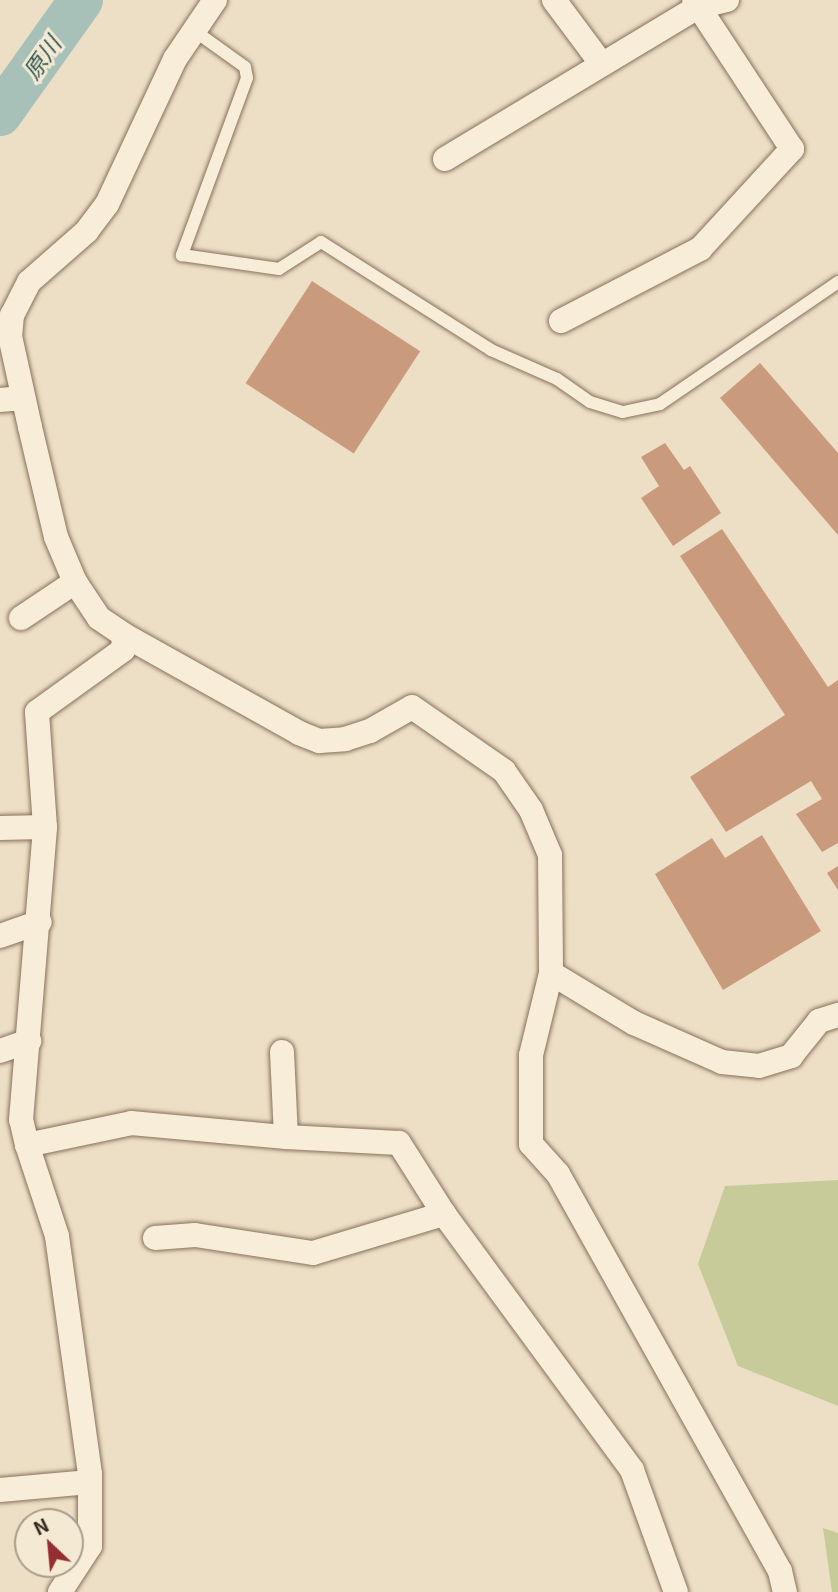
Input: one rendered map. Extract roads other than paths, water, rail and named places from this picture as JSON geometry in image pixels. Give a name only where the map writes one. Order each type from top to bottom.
[{"type":"street","points":[[215,0],[192,29],[107,204],[87,231],[29,282],[12,315],[12,399],[56,537],[75,582],[99,618],[124,635],[319,741],[370,731],[412,707],[504,772],[531,810],[550,855],[551,973],[531,1055],[531,1144],[558,1174],[780,1571],[785,1592]]},
{"type":"street","points":[[554,0],[601,63]]},
{"type":"street","points":[[445,159],[696,3],[727,0]]},
{"type":"street","points":[[561,321],[700,249],[792,149],[696,3]]},
{"type":"street","points":[[21,618],[75,582]]},
{"type":"street","points":[[60,1592],[90,1546],[90,1482],[57,1236],[21,1120],[46,827],[37,712],[123,650],[124,635]]},
{"type":"street","points":[[0,828],[46,827]]},
{"type":"street","points":[[0,936],[40,922]]},
{"type":"street","points":[[551,973],[634,1023],[722,1062],[759,1066],[779,1063],[791,1056],[819,1021],[838,1014]]},
{"type":"street","points":[[0,1051],[29,1041]]},
{"type":"street","points":[[282,1052],[286,1137]]},
{"type":"street","points":[[27,1145],[131,1123],[286,1137],[399,1143],[444,1214],[632,1470],[676,1592]]},
{"type":"street","points":[[155,1238],[195,1234],[313,1253],[444,1214]]},
{"type":"street","points":[[0,1490],[90,1482]]},
{"type":"lane","points":[[192,29],[245,67],[247,78],[182,255],[279,269],[321,242],[491,350],[557,379],[590,402],[623,412],[660,404],[838,282]]},
{"type":"waterway","name":"原川","points":[[0,114],[81,0]]}]
